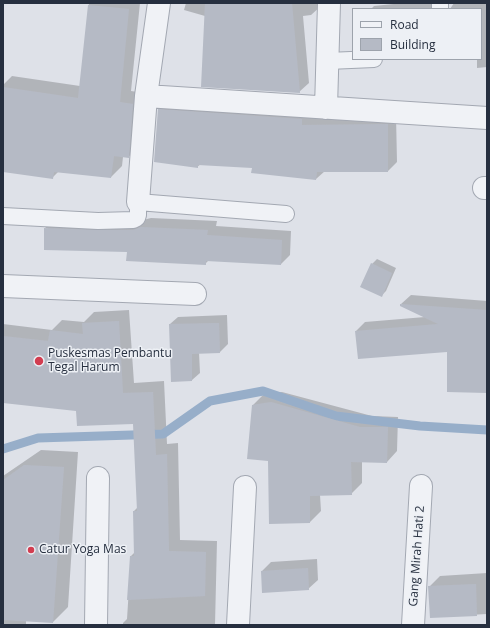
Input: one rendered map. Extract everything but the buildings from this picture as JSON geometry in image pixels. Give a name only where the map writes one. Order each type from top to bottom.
[{"type":"street","points":[[138,202],[146,96],[159,3]]},
{"type":"street","points":[[326,108],[329,3]]},
{"type":"street","points":[[146,96],[487,118]]},
{"type":"street","points":[[3,286],[195,294]]},
{"type":"street","points":[[96,625],[98,478]]},
{"type":"street","name":"Gang Mirah Hati 2","points":[[413,625],[421,486]]},
{"type":"street","points":[[238,625],[245,487]]},
{"type":"lane","points":[[328,61],[352,60]]},
{"type":"lane","points":[[3,216],[98,221],[133,220],[137,218],[138,215],[138,202],[286,214]]},
{"type":"waterway","points":[[3,449],[38,438],[163,434],[210,401],[263,391],[336,416],[420,426],[487,430]]},
{"type":"place","name":"Puskesmas Pembantu Tegal Harum","points":[[39,361]]},
{"type":"place","name":"Catur Yoga Mas","points":[[31,550]]}]
